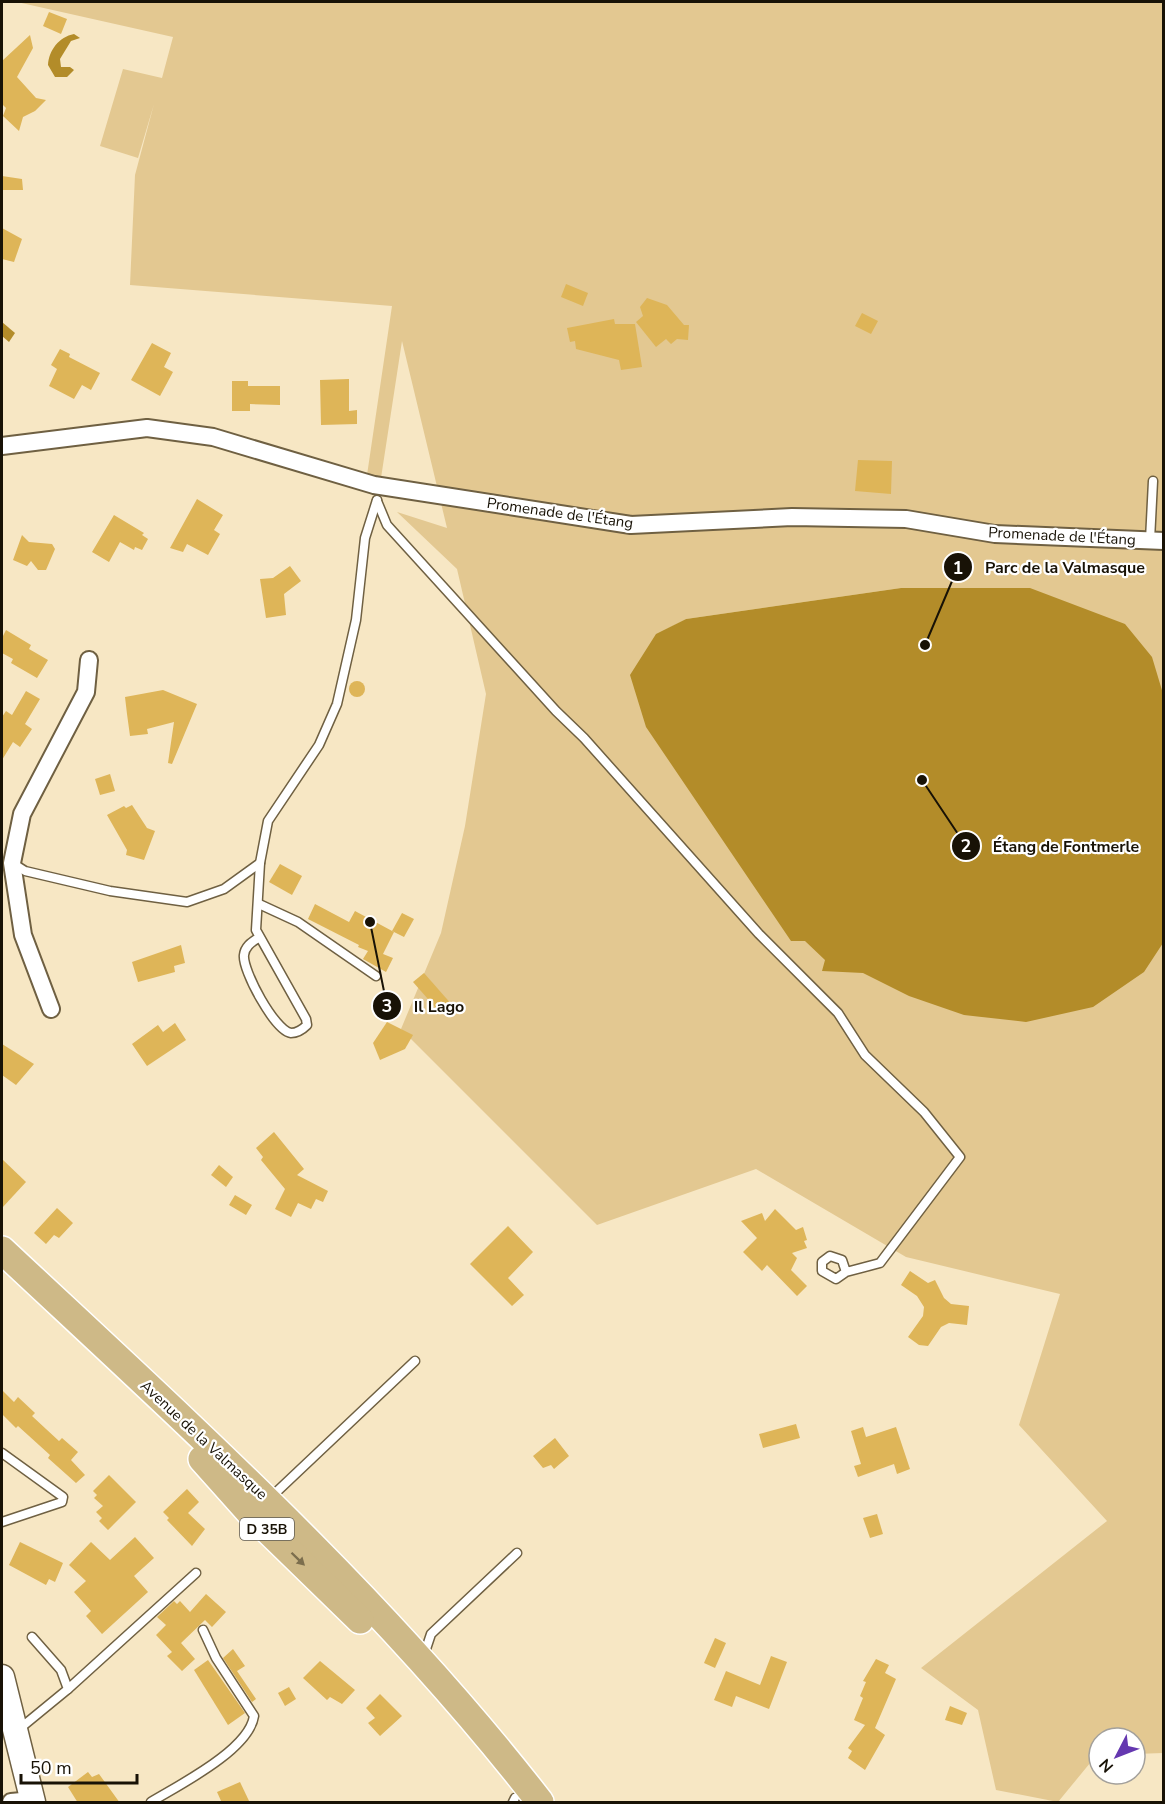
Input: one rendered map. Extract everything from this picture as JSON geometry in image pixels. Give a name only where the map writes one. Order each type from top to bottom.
[{"type":"main road","name":"Avenue de la Valmasque","points":[[2,1250],[260,1507],[419,1659],[481,1728],[522,1801]]},
{"type":"main road","name":"Avenue de la Valmasque","points":[[2,1268],[200,1457],[260,1507],[522,1801]]},
{"type":"street","name":"Promenade de l'Étang","points":[[2,446],[147,428],[213,436],[376,493],[631,525],[792,517],[906,519],[995,534],[1157,540]]},
{"type":"street","points":[[51,1009],[23,935],[7,862],[22,814],[86,692],[89,660]]},
{"type":"street","points":[[2,1677],[16,1732],[26,1802]]},
{"type":"lane","points":[[1153,481],[1157,540]]},
{"type":"lane","points":[[258,938],[248,945],[244,954],[245,970],[279,1026],[290,1033],[298,1032],[307,1025],[306,1019],[258,938],[256,930],[260,863],[268,821],[320,745],[337,704],[356,620],[364,538],[376,493]]},
{"type":"lane","points":[[376,493],[387,525],[556,711],[584,738],[759,934],[838,1013],[865,1055],[924,1112],[960,1157],[880,1263],[846,1272]]},
{"type":"lane","points":[[7,862],[24,871],[110,891],[187,902],[224,889],[260,863]]},
{"type":"lane","points":[[259,904],[298,922],[376,976]]},
{"type":"lane","points":[[260,1507],[415,1361]]},
{"type":"lane","points":[[2,1453],[63,1497],[62,1502],[2,1522]]},
{"type":"lane","points":[[419,1659],[432,1634],[517,1553]]},
{"type":"lane","points":[[16,1732],[68,1689],[196,1573]]},
{"type":"lane","points":[[151,1803],[204,1769],[244,1738],[252,1727],[254,1716],[216,1658],[203,1630]]},
{"type":"lane","points":[[32,1637],[61,1670],[68,1689]]},
{"type":"shaded area","points":[[17,2],[1163,2],[1163,1753],[1147,1754],[1147,1726],[1087,1726],[1087,1767],[1058,1802],[996,1790],[978,1710],[921,1668],[1107,1521],[1019,1425],[1060,1294],[906,1257],[756,1169],[597,1225],[401,1029],[441,933],[465,826],[486,694],[457,569],[397,512],[447,528],[402,341],[381,478],[367,475],[392,306],[130,285],[135,175],[154,104],[138,158],[100,146],[123,69],[162,78],[173,37]],"holes":[[[901,588],[1030,588],[665,630],[686,619]]]},
{"type":"shaded area","points":[[74,34],[80,38],[71,41],[60,59],[61,67],[70,67],[74,70],[67,77],[55,77],[48,65],[50,54],[59,41]]},
{"type":"shaded area","points":[[2,322],[15,333],[9,342],[2,336]]},
{"type":"shaded area","points":[[901,588],[1030,588],[1125,624],[1152,657],[1164,697],[1163,943],[1144,972],[1093,1007],[1026,1022],[964,1015],[909,996],[863,973],[822,971],[825,960],[805,941],[791,941],[646,727],[630,675],[656,634],[686,619]]},
{"type":"building","points":[[49,12],[67,19],[61,34],[43,26]]},
{"type":"building","points":[[30,35],[33,48],[17,77],[36,98],[46,100],[35,111],[23,117],[19,131],[3,116],[6,108],[2,104],[2,61]]},
{"type":"building","points":[[2,176],[22,179],[23,190],[2,190]]},
{"type":"building","points":[[2,228],[22,239],[14,262],[2,259]]},
{"type":"building","points":[[566,284],[588,293],[583,306],[561,297]]},
{"type":"building","points":[[647,298],[667,305],[684,325],[689,325],[688,340],[677,339],[671,344],[666,339],[656,347],[636,322],[643,316],[640,307]]},
{"type":"building","points":[[862,313],[878,321],[871,334],[855,326]]},
{"type":"building","points":[[614,319],[615,324],[635,324],[642,367],[621,370],[619,360],[576,349],[575,341],[570,342],[567,328]]},
{"type":"building","points":[[152,343],[171,353],[164,367],[173,372],[160,396],[131,380]]},
{"type":"building","points":[[60,349],[70,354],[69,357],[100,373],[91,390],[82,385],[74,399],[49,386],[57,369],[51,365]]},
{"type":"building","points":[[349,379],[349,411],[357,410],[357,424],[321,425],[320,380]]},
{"type":"building","points":[[232,381],[248,381],[248,386],[280,386],[280,405],[250,404],[250,411],[232,411]]},
{"type":"building","points":[[858,460],[892,461],[891,494],[855,491]]},
{"type":"building","points":[[197,499],[223,515],[214,530],[220,534],[208,555],[187,544],[183,552],[170,548]]},
{"type":"building","points":[[114,515],[144,533],[142,535],[148,539],[142,550],[135,547],[134,550],[120,542],[109,562],[92,552]]},
{"type":"building","points":[[22,535],[29,542],[52,544],[55,549],[46,570],[38,570],[31,561],[27,566],[13,560]]},
{"type":"building","points":[[290,566],[301,581],[284,594],[286,615],[266,618],[260,579],[273,578]]},
{"type":"building","points":[[6,630],[31,645],[29,649],[48,660],[37,678],[11,663],[13,659],[2,653],[2,638]]},
{"type":"building","points":[[354,681],[360,681],[365,689],[363,695],[354,697],[349,692],[349,686]]},
{"type":"building","points":[[163,690],[197,704],[172,764],[168,763],[174,722],[147,729],[148,734],[130,736],[127,714],[125,697]]},
{"type":"building","points":[[26,691],[40,699],[25,724],[32,729],[20,747],[13,742],[2,760],[2,717],[6,711],[12,715]]},
{"type":"building","points":[[110,774],[115,791],[100,795],[95,779]]},
{"type":"building","points":[[132,805],[147,828],[155,831],[144,860],[126,855],[127,850],[107,815],[124,806],[126,808]]},
{"type":"building","points":[[280,864],[302,876],[292,895],[269,882]]},
{"type":"building","points":[[315,904],[349,922],[355,911],[394,932],[383,954],[393,958],[386,972],[363,959],[368,951],[308,919]]},
{"type":"building","points":[[402,913],[414,919],[404,937],[392,931]]},
{"type":"building","points":[[181,945],[185,963],[174,966],[175,972],[138,982],[132,962]]},
{"type":"building","points":[[424,973],[453,1006],[442,1015],[413,982]]},
{"type":"building","points":[[387,1022],[413,1035],[405,1049],[380,1060],[373,1043]]},
{"type":"building","points":[[175,1023],[186,1040],[147,1066],[132,1044],[158,1025],[163,1032]]},
{"type":"building","points":[[2,1044],[34,1064],[16,1085],[2,1075]]},
{"type":"building","points":[[274,1132],[304,1169],[297,1175],[328,1191],[323,1202],[316,1199],[311,1209],[298,1203],[291,1217],[275,1209],[285,1189],[261,1160],[263,1157],[256,1148]]},
{"type":"building","points":[[2,1159],[26,1182],[2,1208]]},
{"type":"building","points":[[219,1165],[233,1177],[226,1187],[211,1175]]},
{"type":"building","points":[[235,1195],[252,1205],[246,1215],[229,1205]]},
{"type":"building","points":[[57,1208],[73,1223],[59,1238],[54,1235],[46,1244],[34,1233]]},
{"type":"building","points":[[775,1209],[796,1230],[803,1227],[807,1240],[804,1241],[807,1248],[792,1253],[797,1258],[791,1270],[807,1286],[797,1296],[767,1265],[762,1271],[743,1252],[757,1238],[741,1221],[762,1213],[765,1221]]},
{"type":"building","points":[[508,1226],[533,1252],[508,1278],[524,1295],[512,1306],[470,1264]]},
{"type":"building","points":[[910,1271],[928,1283],[935,1280],[944,1298],[951,1304],[969,1306],[967,1325],[949,1323],[941,1327],[928,1346],[919,1345],[908,1337],[923,1316],[924,1307],[917,1296],[901,1285]]},
{"type":"building","points":[[2,1390],[14,1402],[18,1397],[35,1413],[32,1416],[59,1441],[62,1438],[78,1452],[71,1460],[85,1475],[76,1483],[48,1458],[50,1455],[2,1414]]},
{"type":"building","points":[[796,1424],[800,1438],[763,1448],[759,1434]]},
{"type":"building","points":[[863,1427],[866,1437],[896,1427],[910,1469],[897,1474],[894,1464],[858,1477],[854,1466],[861,1464],[851,1431]]},
{"type":"building","points":[[555,1438],[569,1456],[554,1469],[551,1465],[543,1468],[533,1456]]},
{"type":"building","points":[[109,1475],[136,1502],[108,1530],[99,1521],[102,1518],[96,1512],[103,1506],[94,1498],[97,1495],[93,1491]]},
{"type":"building","points":[[187,1489],[199,1502],[188,1513],[205,1529],[192,1546],[167,1520],[169,1518],[163,1512]]},
{"type":"building","points":[[877,1514],[883,1534],[870,1538],[863,1518]]},
{"type":"building","points":[[135,1537],[154,1558],[134,1576],[148,1592],[102,1634],[86,1616],[91,1611],[74,1592],[86,1581],[69,1565],[91,1542],[110,1560]]},
{"type":"building","points":[[20,1542],[63,1563],[55,1582],[49,1579],[46,1585],[9,1565]]},
{"type":"building","points":[[206,1594],[226,1612],[212,1627],[205,1620],[181,1643],[195,1659],[182,1671],[167,1656],[172,1652],[156,1635],[166,1625],[157,1617],[174,1601],[177,1604],[180,1601],[190,1612]]},
{"type":"building","points":[[715,1638],[726,1643],[715,1668],[704,1663]]},
{"type":"building","points":[[233,1649],[245,1666],[237,1671],[256,1699],[252,1702],[223,1658]]},
{"type":"building","points":[[771,1656],[787,1662],[769,1709],[736,1696],[732,1707],[714,1700],[726,1671],[760,1685]]},
{"type":"building","points":[[876,1659],[889,1665],[885,1673],[896,1679],[875,1728],[885,1735],[865,1770],[848,1758],[852,1751],[848,1748],[865,1725],[854,1720],[863,1698],[860,1696],[866,1682],[863,1681]]},
{"type":"building","points":[[208,1660],[245,1713],[228,1725],[194,1670]]},
{"type":"building","points":[[320,1661],[355,1690],[342,1704],[330,1697],[327,1700],[303,1678]]},
{"type":"building","points":[[289,1687],[296,1699],[285,1706],[278,1693]]},
{"type":"building","points":[[380,1694],[402,1716],[380,1736],[368,1723],[375,1718],[366,1708]]},
{"type":"building","points":[[950,1706],[967,1713],[962,1725],[945,1720]]},
{"type":"building","points":[[88,1772],[92,1777],[99,1774],[120,1803],[78,1803],[68,1787]]},
{"type":"building","points":[[240,1782],[250,1803],[222,1803],[217,1792]]},
{"type":"place","name":"Parc de la Valmasque","points":[[925,645]]},
{"type":"place","name":"Étang de Fontmerle","points":[[922,780]]},
{"type":"place","name":"Il Lago","points":[[370,922]]}]
